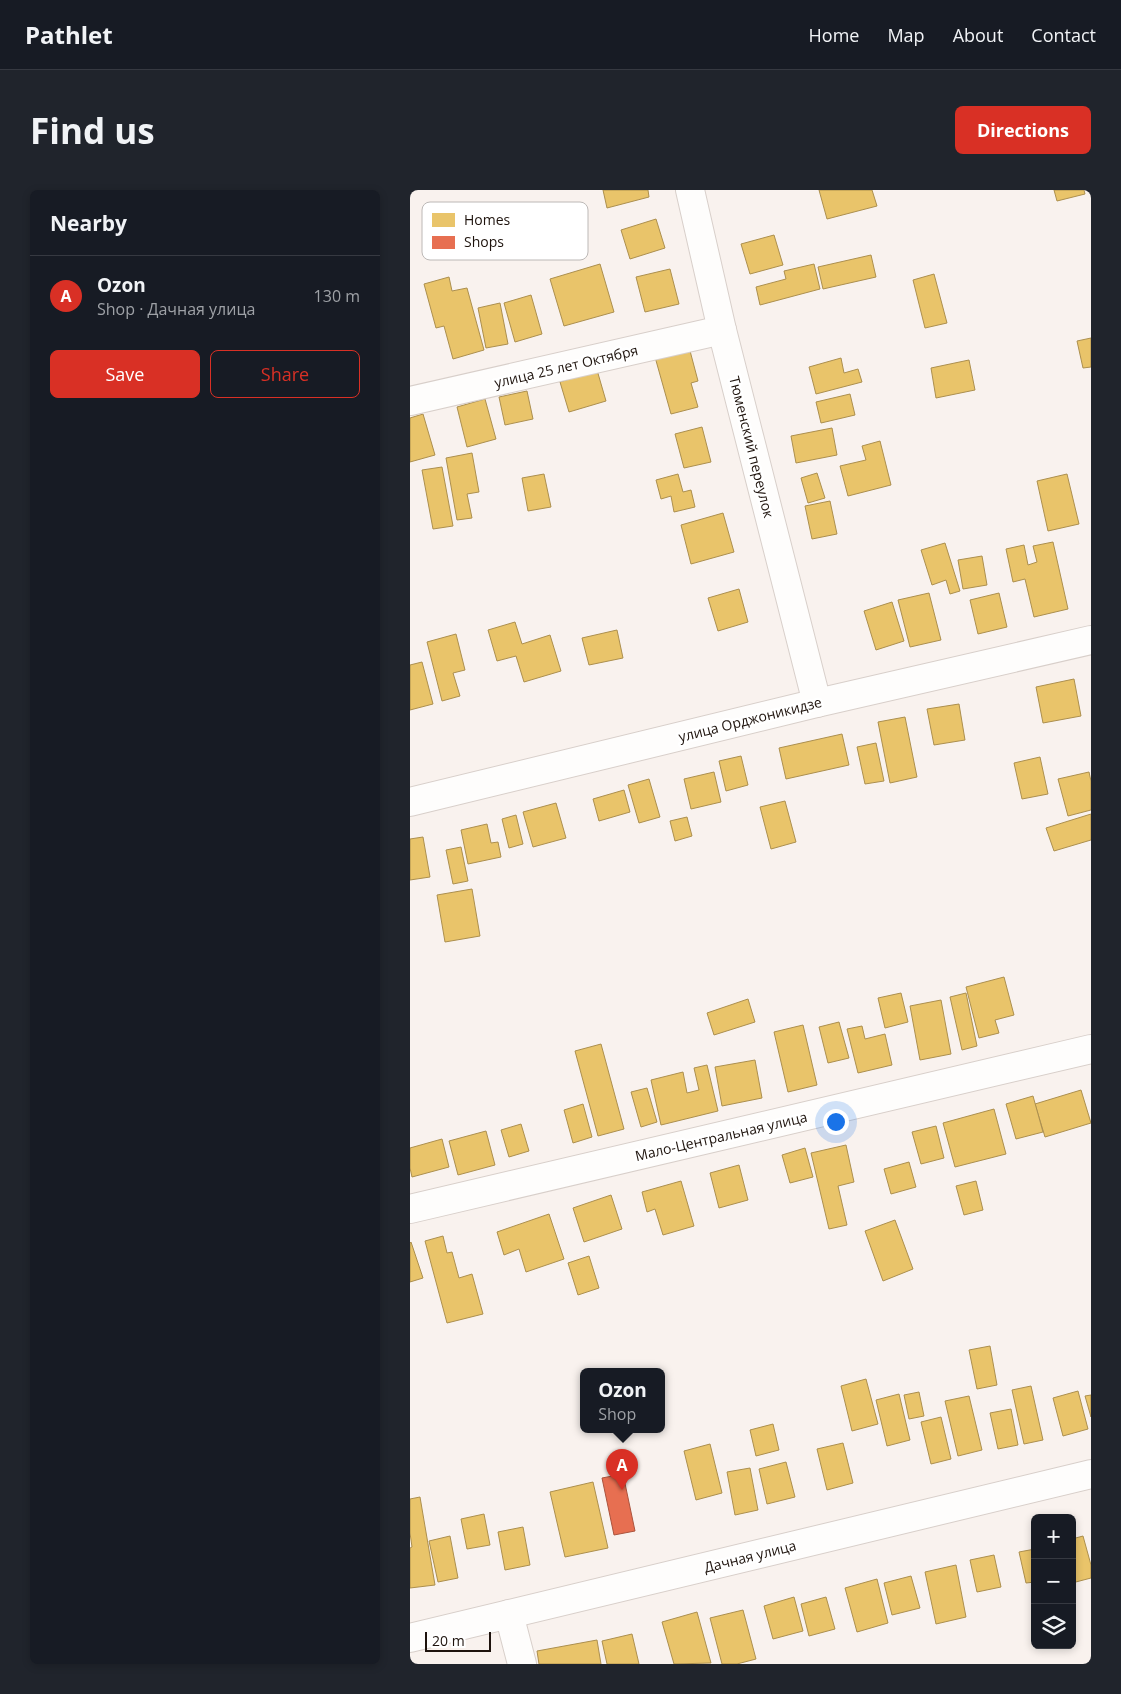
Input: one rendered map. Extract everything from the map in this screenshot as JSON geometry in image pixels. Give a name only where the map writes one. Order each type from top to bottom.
[{"type":"street","name":"Тюменский переулок","points":[[690,190],[722,330],[817,702]]},
{"type":"street","name":"улица 25 лет Октября","points":[[410,401],[722,330]]},
{"type":"street","name":"улица Орджоникидзе","points":[[410,802],[817,702],[1091,640]]},
{"type":"street","name":"Мало-Центральная улица","points":[[410,1209],[1091,1049]]},
{"type":"street","name":"Дачная улица","points":[[410,1638],[1091,1474]]},
{"type":"street","points":[[509,1614],[522,1664]]},
{"type":"building: Homes","points":[[603,190],[648,190],[649,197],[607,208]]},
{"type":"building: Homes","points":[[819,190],[872,190],[877,206],[827,219]]},
{"type":"building: Homes","points":[[1054,190],[1084,190],[1085,194],[1057,201]]},
{"type":"building: Homes","points":[[656,219],[665,248],[630,259],[621,230]]},
{"type":"building: Homes","points":[[774,235],[783,265],[750,274],[741,244]]},
{"type":"building: Homes","points":[[871,255],[876,277],[823,289],[818,267]]},
{"type":"building: Homes","points":[[600,264],[614,312],[564,326],[550,279]]},
{"type":"building: Homes","points":[[814,264],[820,289],[760,305],[756,287],[786,279],[784,271]]},
{"type":"building: Homes","points":[[670,269],[679,304],[645,312],[636,277]]},
{"type":"building: Homes","points":[[934,274],[947,323],[925,328],[913,280]]},
{"type":"building: Homes","points":[[449,277],[452,291],[467,288],[484,350],[453,359],[444,326],[436,328],[424,284]]},
{"type":"building: Homes","points":[[531,295],[542,334],[515,342],[504,303]]},
{"type":"building: Homes","points":[[500,303],[508,344],[486,348],[478,308]]},
{"type":"building: Homes","points":[[1091,338],[1091,367],[1083,368],[1077,341]]},
{"type":"building: Homes","points":[[689,347],[698,381],[691,383],[698,407],[671,414],[655,357]]},
{"type":"building: Homes","points":[[841,358],[844,373],[858,369],[862,382],[816,394],[809,367]]},
{"type":"building: Homes","points":[[969,360],[975,390],[936,398],[931,368]]},
{"type":"building: Homes","points":[[597,370],[606,401],[569,412],[560,382]]},
{"type":"building: Homes","points":[[527,391],[533,419],[505,425],[499,397]]},
{"type":"building: Homes","points":[[850,394],[855,415],[821,423],[816,402]]},
{"type":"building: Homes","points":[[485,399],[496,439],[467,447],[457,407]]},
{"type":"building: Homes","points":[[423,414],[435,455],[410,462],[410,418]]},
{"type":"building: Homes","points":[[702,427],[711,462],[684,468],[675,434]]},
{"type":"building: Homes","points":[[832,428],[837,455],[796,463],[791,436]]},
{"type":"building: Homes","points":[[880,441],[891,485],[848,496],[840,466],[866,460],[862,446]]},
{"type":"building: Homes","points":[[472,453],[479,492],[467,494],[472,518],[457,520],[446,458]]},
{"type":"building: Homes","points":[[442,467],[453,526],[433,529],[422,470]]},
{"type":"building: Homes","points":[[817,473],[825,498],[808,503],[801,478]]},
{"type":"building: Homes","points":[[544,474],[551,507],[528,511],[522,478]]},
{"type":"building: Homes","points":[[678,474],[683,492],[691,490],[695,507],[674,512],[671,496],[661,499],[656,480]]},
{"type":"building: Homes","points":[[1067,474],[1079,524],[1048,531],[1037,481]]},
{"type":"building: Homes","points":[[830,501],[837,534],[812,539],[805,506]]},
{"type":"building: Homes","points":[[723,513],[734,552],[691,564],[681,525]]},
{"type":"building: Homes","points":[[1053,542],[1068,609],[1034,617],[1025,579],[1013,582],[1006,549],[1024,545],[1028,565],[1037,562],[1033,546]]},
{"type":"building: Homes","points":[[945,543],[960,591],[950,594],[946,580],[932,585],[921,550]]},
{"type":"building: Homes","points":[[982,556],[987,585],[963,589],[958,560]]},
{"type":"building: Homes","points":[[739,589],[748,622],[718,631],[708,598]]},
{"type":"building: Homes","points":[[929,593],[941,640],[910,647],[898,600]]},
{"type":"building: Homes","points":[[999,593],[1007,627],[978,634],[970,600]]},
{"type":"building: Homes","points":[[892,602],[904,641],[876,650],[864,611]]},
{"type":"building: Homes","points":[[515,622],[522,644],[550,635],[561,671],[524,682],[516,656],[497,661],[488,630]]},
{"type":"building: Homes","points":[[617,630],[623,658],[589,665],[582,638]]},
{"type":"building: Homes","points":[[456,634],[465,670],[453,673],[460,696],[442,701],[427,642]]},
{"type":"building: Homes","points":[[422,662],[433,704],[410,710],[410,665]]},
{"type":"building: Homes","points":[[1074,679],[1081,716],[1043,723],[1036,687]]},
{"type":"building: Homes","points":[[959,704],[965,740],[934,745],[927,709]]},
{"type":"building: Homes","points":[[905,717],[917,777],[890,783],[878,722]]},
{"type":"building: Homes","points":[[842,734],[849,765],[786,779],[779,748]]},
{"type":"building: Homes","points":[[876,743],[884,781],[865,784],[857,747]]},
{"type":"building: Homes","points":[[741,756],[748,785],[726,791],[719,761]]},
{"type":"building: Homes","points":[[1040,757],[1048,794],[1022,799],[1014,763]]},
{"type":"building: Homes","points":[[714,772],[721,802],[691,809],[684,779]]},
{"type":"building: Homes","points":[[1089,772],[1091,781],[1091,810],[1068,816],[1058,779]]},
{"type":"building: Homes","points":[[649,779],[660,817],[639,823],[628,785]]},
{"type":"building: Homes","points":[[624,790],[630,812],[599,821],[593,799]]},
{"type":"building: Homes","points":[[785,801],[796,842],[771,849],[760,807]]},
{"type":"building: Homes","points":[[556,803],[566,838],[533,847],[523,812]]},
{"type":"building: Homes","points":[[1091,814],[1091,840],[1054,851],[1046,828]]},
{"type":"building: Homes","points":[[516,815],[523,844],[509,848],[502,819]]},
{"type":"building: Homes","points":[[687,817],[692,836],[675,841],[670,821]]},
{"type":"building: Homes","points":[[487,824],[491,843],[498,842],[501,857],[468,864],[461,830]]},
{"type":"building: Homes","points":[[423,837],[430,877],[410,880],[410,839]]},
{"type":"building: Homes","points":[[461,847],[468,881],[453,884],[446,850]]},
{"type":"building: Homes","points":[[472,889],[480,936],[445,942],[437,895]]},
{"type":"building: Homes","points":[[1004,977],[1014,1015],[995,1020],[999,1033],[979,1038],[966,987]]},
{"type":"building: Homes","points":[[901,993],[908,1022],[885,1028],[878,998]]},
{"type":"building: Homes","points":[[966,993],[977,1046],[962,1050],[950,997]]},
{"type":"building: Homes","points":[[748,999],[755,1022],[714,1035],[707,1013]]},
{"type":"building: Homes","points":[[941,1000],[951,1054],[920,1060],[910,1006]]},
{"type":"building: Homes","points":[[839,1022],[849,1058],[828,1063],[819,1027]]},
{"type":"building: Homes","points":[[803,1025],[817,1085],[788,1092],[774,1032]]},
{"type":"building: Homes","points":[[862,1026],[865,1039],[885,1034],[892,1065],[858,1073],[847,1029]]},
{"type":"building: Homes","points":[[601,1044],[624,1129],[598,1136],[575,1051]]},
{"type":"building: Homes","points":[[755,1060],[762,1098],[722,1106],[715,1067]]},
{"type":"building: Homes","points":[[707,1065],[718,1111],[661,1125],[651,1080],[683,1072],[687,1093],[699,1090],[694,1068]]},
{"type":"building: Homes","points":[[647,1088],[657,1122],[641,1127],[631,1092]]},
{"type":"building: Homes","points":[[1081,1090],[1091,1123],[1045,1137],[1035,1104]]},
{"type":"building: Homes","points":[[1033,1096],[1043,1132],[1016,1139],[1006,1104]]},
{"type":"building: Homes","points":[[583,1104],[592,1137],[573,1143],[564,1110]]},
{"type":"building: Homes","points":[[994,1109],[1006,1154],[955,1167],[943,1123]]},
{"type":"building: Homes","points":[[521,1124],[529,1151],[509,1157],[501,1130]]},
{"type":"building: Homes","points":[[936,1126],[944,1158],[921,1164],[912,1132]]},
{"type":"building: Homes","points":[[486,1131],[495,1165],[458,1175],[449,1141]]},
{"type":"building: Homes","points":[[442,1139],[449,1167],[412,1177],[410,1148]]},
{"type":"building: Homes","points":[[846,1145],[854,1182],[838,1186],[847,1225],[829,1229],[811,1153]]},
{"type":"building: Homes","points":[[805,1148],[813,1177],[790,1183],[782,1155]]},
{"type":"building: Homes","points":[[909,1162],[916,1187],[891,1194],[884,1169]]},
{"type":"building: Homes","points":[[739,1165],[748,1200],[719,1208],[710,1173]]},
{"type":"building: Homes","points":[[681,1181],[694,1226],[663,1235],[655,1209],[647,1212],[642,1192]]},
{"type":"building: Homes","points":[[976,1181],[983,1210],[964,1215],[956,1186]]},
{"type":"building: Homes","points":[[611,1195],[622,1229],[584,1242],[573,1208]]},
{"type":"building: Homes","points":[[549,1214],[564,1259],[526,1272],[519,1249],[504,1255],[497,1232]]},
{"type":"building: Homes","points":[[895,1220],[913,1269],[883,1281],[865,1231]]},
{"type":"building: Homes","points":[[443,1236],[447,1253],[452,1252],[459,1278],[472,1274],[483,1314],[447,1323],[425,1241]]},
{"type":"building: Homes","points":[[410,1243],[423,1278],[410,1282]]},
{"type":"building: Homes","points":[[589,1256],[599,1288],[578,1295],[568,1263]]},
{"type":"building: Homes","points":[[990,1346],[997,1385],[977,1389],[969,1350]]},
{"type":"building: Homes","points":[[866,1379],[878,1424],[852,1431],[841,1386]]},
{"type":"building: Homes","points":[[1031,1386],[1043,1440],[1024,1444],[1012,1390]]},
{"type":"building: Homes","points":[[1078,1391],[1088,1429],[1063,1436],[1053,1398]]},
{"type":"building: Homes","points":[[919,1392],[924,1416],[909,1419],[904,1395]]},
{"type":"building: Homes","points":[[899,1394],[910,1440],[887,1446],[876,1400]]},
{"type":"building: Homes","points":[[1091,1395],[1091,1417],[1085,1396]]},
{"type":"building: Homes","points":[[969,1396],[982,1450],[958,1456],[945,1401]]},
{"type":"building: Homes","points":[[1011,1409],[1018,1445],[998,1449],[990,1413]]},
{"type":"building: Homes","points":[[941,1417],[951,1459],[931,1464],[921,1422]]},
{"type":"building: Homes","points":[[773,1424],[779,1450],[756,1456],[750,1430]]},
{"type":"building: Homes","points":[[843,1443],[853,1483],[827,1490],[817,1449]]},
{"type":"building: Homes","points":[[710,1444],[722,1493],[696,1500],[684,1451]]},
{"type":"building: Homes","points":[[786,1462],[795,1497],[767,1504],[759,1469]]},
{"type":"building: Homes","points":[[750,1468],[758,1510],[735,1515],[727,1472]]},
{"type":"building: Homes","points":[[593,1482],[608,1548],[565,1557],[550,1492]]},
{"type":"building: Homes","points":[[420,1497],[435,1585],[410,1588],[410,1548],[412,1547],[410,1499]]},
{"type":"building: Homes","points":[[484,1514],[490,1545],[467,1549],[461,1519]]},
{"type":"building: Homes","points":[[523,1527],[530,1565],[505,1570],[498,1532]]},
{"type":"building: Homes","points":[[450,1536],[458,1578],[438,1582],[429,1541]]},
{"type":"building: Homes","points":[[1083,1536],[1091,1565],[1091,1578],[1076,1582],[1076,1559],[1076,1538]]},
{"type":"building: Homes","points":[[1031,1550],[1031,1582],[1026,1583],[1019,1552]]},
{"type":"building: Homes","points":[[994,1555],[1001,1587],[977,1592],[970,1560]]},
{"type":"building: Homes","points":[[956,1565],[966,1617],[936,1624],[925,1572]]},
{"type":"building: Homes","points":[[911,1576],[920,1608],[892,1615],[884,1583]]},
{"type":"building: Homes","points":[[877,1579],[888,1623],[857,1632],[845,1588]]},
{"type":"building: Homes","points":[[794,1597],[803,1631],[773,1639],[764,1606]]},
{"type":"building: Homes","points":[[826,1597],[835,1629],[809,1636],[801,1604]]},
{"type":"building: Homes","points":[[743,1610],[756,1659],[737,1664],[722,1664],[710,1618]]},
{"type":"building: Homes","points":[[697,1612],[711,1663],[674,1664],[662,1622]]},
{"type":"building: Homes","points":[[632,1634],[639,1664],[607,1664],[602,1641]]},
{"type":"building: Homes","points":[[597,1640],[601,1664],[539,1664],[537,1651]]},
{"type":"building: Shops","points":[[623,1474],[635,1531],[614,1535],[602,1478]]},
{"type":"place","name":"Ozon","points":[[622,1490]]}]
